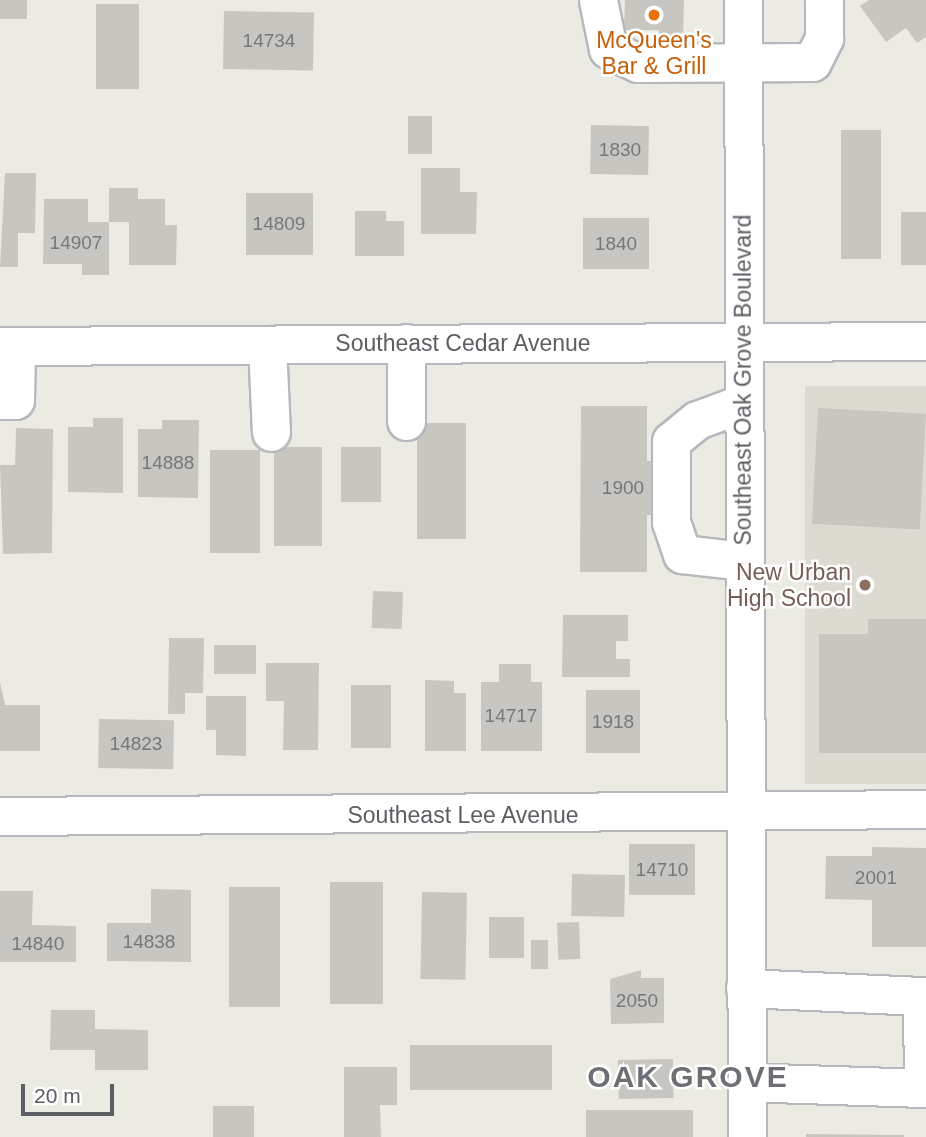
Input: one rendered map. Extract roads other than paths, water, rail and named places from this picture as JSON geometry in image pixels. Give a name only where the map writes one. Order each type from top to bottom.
[{"type":"street","points":[[598,0],[608,49],[617,58],[638,63],[819,57],[824,0]]},
{"type":"street","name":"Southeast Oak Grove Boulevard","points":[[743,0],[747,1137]]},
{"type":"street","name":"Southeast Cedar Avenue","points":[[8,346],[926,341]]},
{"type":"street","points":[[406,344],[406,421]]},
{"type":"street","points":[[267,345],[271,432]]},
{"type":"street","points":[[0,400],[15,400],[8,346]]},
{"type":"street","points":[[743,403],[697,421],[671,440],[671,522],[682,554],[743,561]]},
{"type":"street","name":"Southeast Lee Avenue","points":[[0,816],[744,813],[926,809]]},
{"type":"street","points":[[745,988],[922,996],[923,1088],[746,1082]]},
{"type":"place","name":"McQueen's Bar & Grill","points":[[654,15]]},
{"type":"place","name":"New Urban High School","points":[[865,585]]},
{"type":"district","name":"OAK GROVE","points":[[688,1077]]}]
